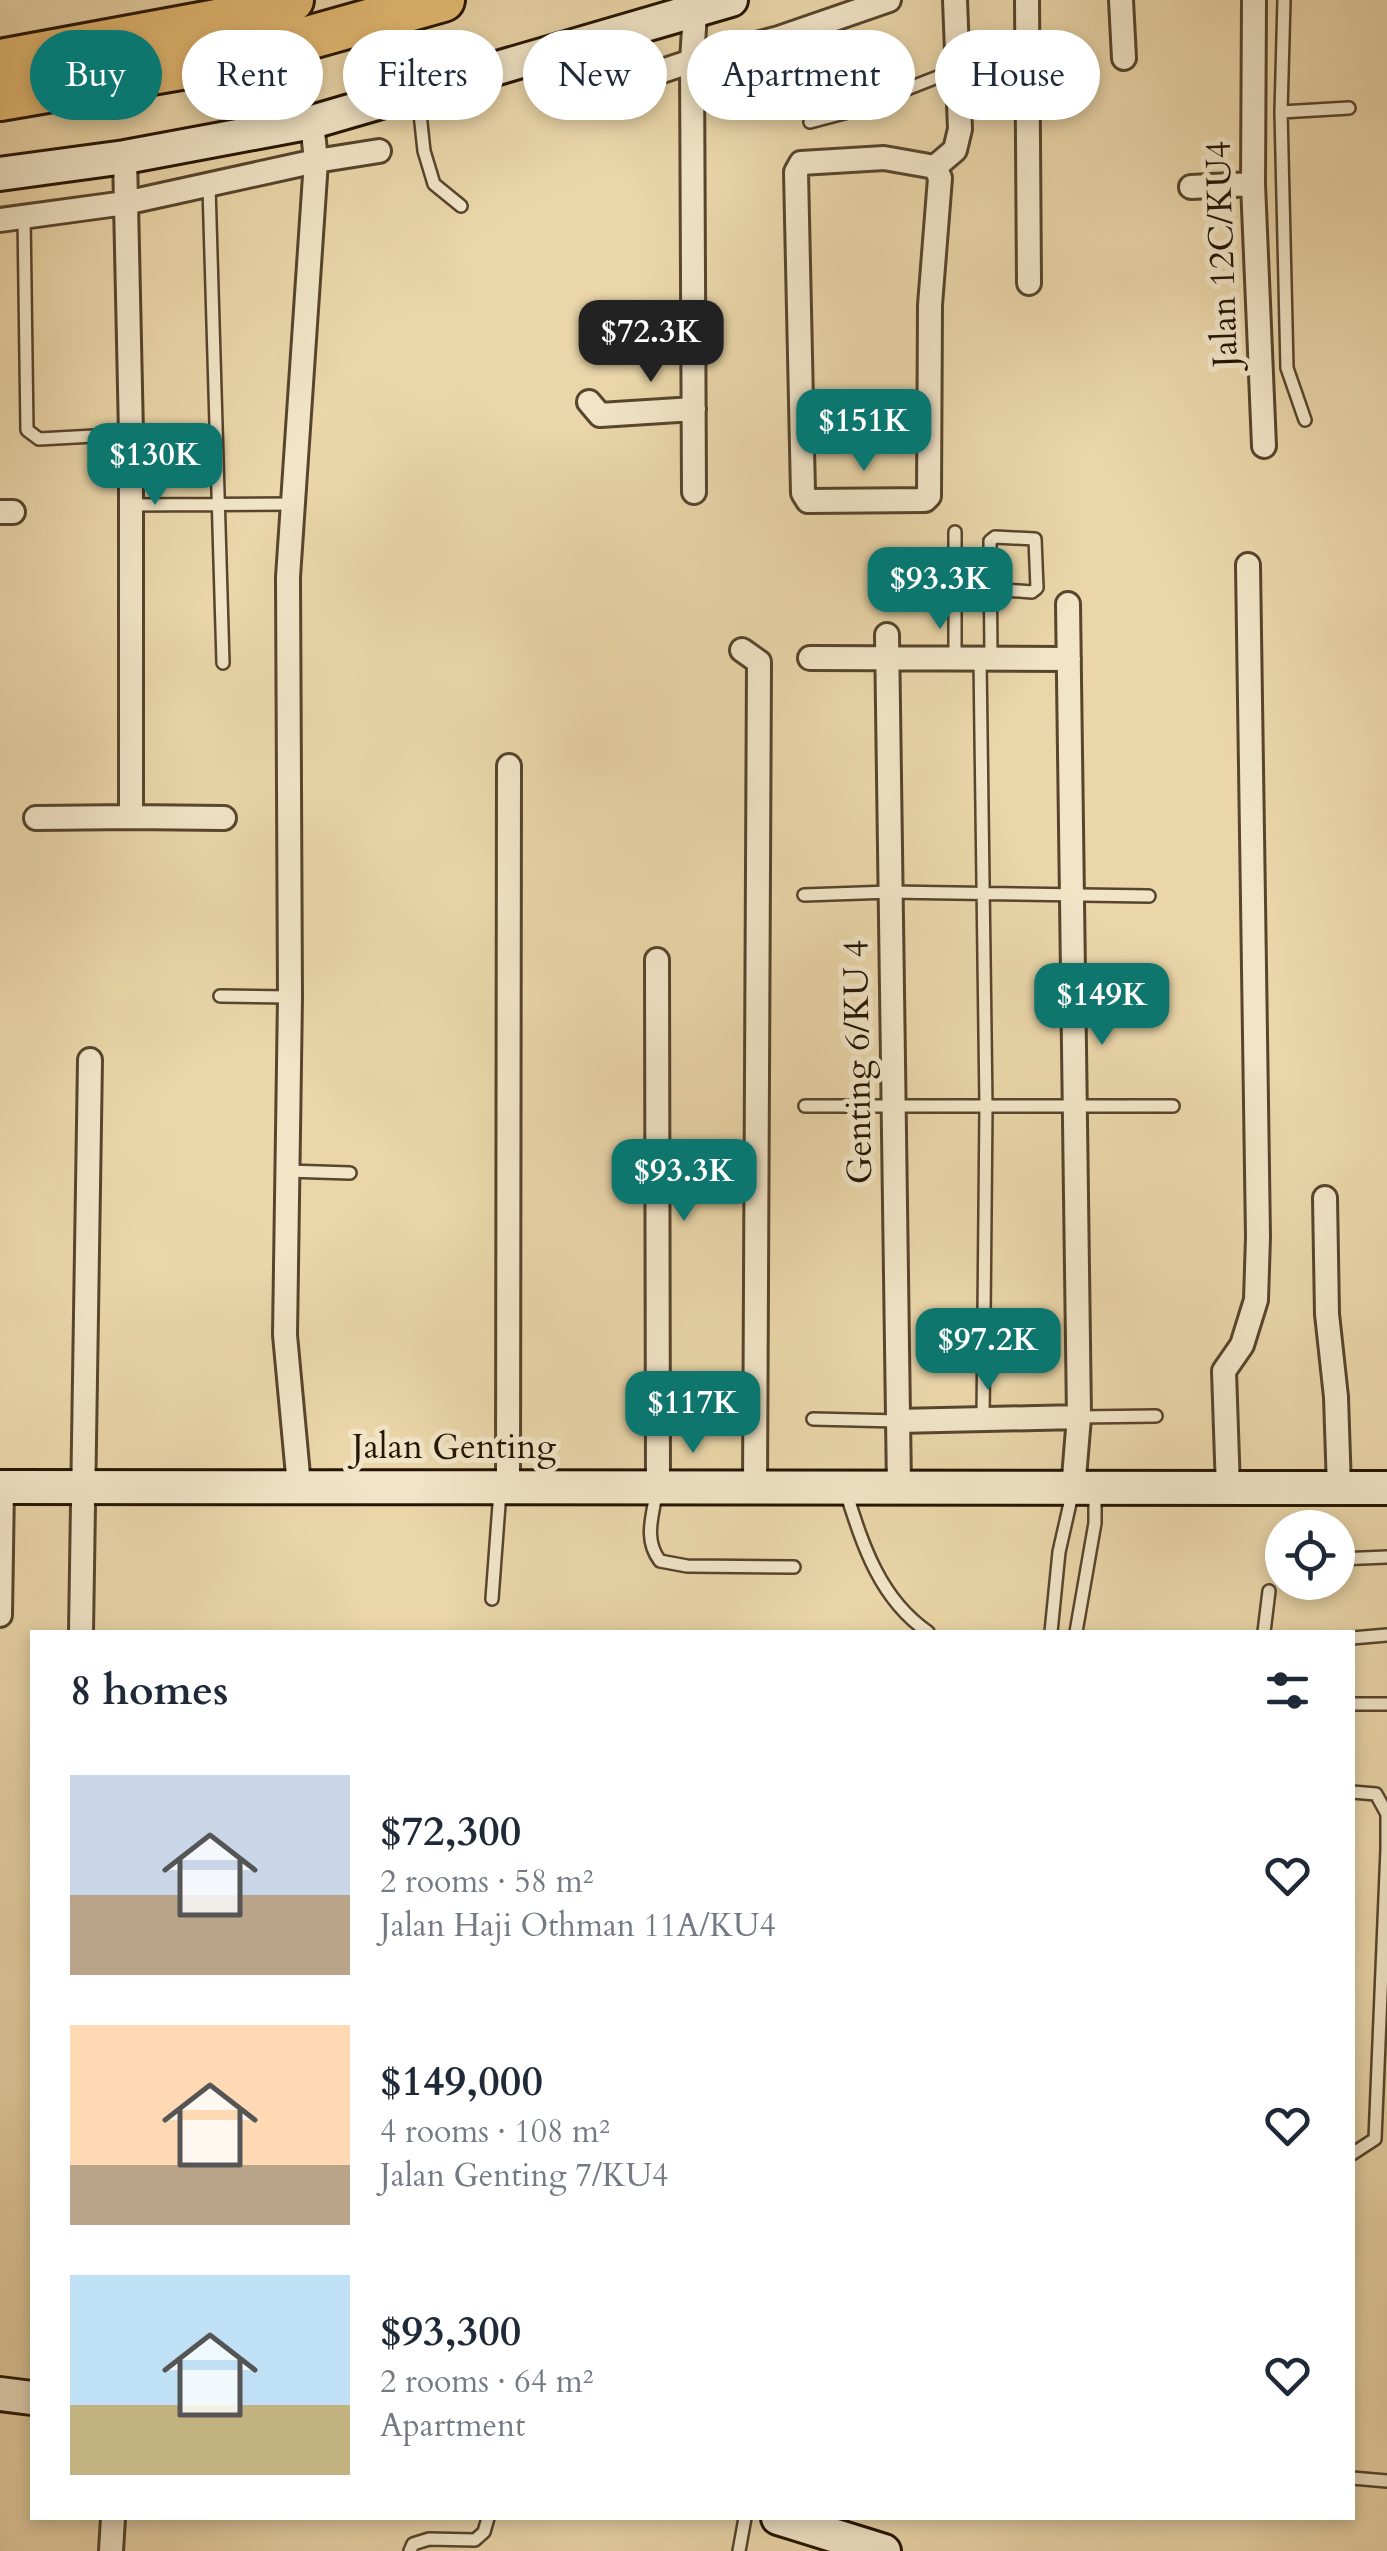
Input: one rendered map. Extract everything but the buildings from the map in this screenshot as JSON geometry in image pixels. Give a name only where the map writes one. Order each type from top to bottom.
[{"type":"highway","points":[[0,61],[222,20],[292,0]]},
{"type":"highway","points":[[0,99],[233,59],[443,0]]},
{"type":"street","points":[[503,66],[732,0]]},
{"type":"street","points":[[802,30],[889,0]]},
{"type":"street","points":[[955,0],[956,30]]},
{"type":"street","points":[[1026,0],[1029,283]]},
{"type":"street","points":[[1121,0],[1124,58]]},
{"type":"street","name":"Jalan 12C/KU4","points":[[1254,0],[1253,184],[1264,446]]},
{"type":"street","points":[[695,30],[696,12]]},
{"type":"street","points":[[0,174],[125,157],[343,113]]},
{"type":"street","points":[[692,120],[694,492]]},
{"type":"street","points":[[934,167],[940,178],[930,305],[928,496],[924,500],[808,502],[803,493],[796,172],[801,163],[884,158],[934,167],[956,150],[960,120]]},
{"type":"street","points":[[300,1486],[285,1336],[290,997],[288,577],[316,161],[312,122]]},
{"type":"street","points":[[0,220],[210,187],[316,161],[379,151]]},
{"type":"street","points":[[125,157],[131,434],[131,818]]},
{"type":"street","points":[[1190,187],[1253,184]]},
{"type":"street","points":[[590,402],[600,414],[694,410]]},
{"type":"street","points":[[1228,1489],[1224,1371],[1242,1345],[1256,1300],[1258,1237],[1248,565]]},
{"type":"street","points":[[1068,604],[1078,1417],[1084,1490]]},
{"type":"street","points":[[810,658],[887,646],[955,658],[1069,659]]},
{"type":"street","name":"Genting 6/KU 4","points":[[887,646],[898,1488]]},
{"type":"street","points":[[742,650],[759,662],[755,1488]]},
{"type":"street","points":[[504,1487],[509,766]]},
{"type":"street","points":[[36,818],[224,818]]},
{"type":"street","points":[[657,960],[658,1488]]},
{"type":"street","points":[[81,1630],[90,1060]]},
{"type":"street","points":[[1326,1198],[1327,1314],[1340,1488]]},
{"type":"street","points":[[898,1421],[1078,1417]]},
{"type":"street","points":[[0,1615],[1,1487]]},
{"type":"street","name":"Jalan Genting","points":[[1,1487],[1387,1488]]},
{"type":"street","points":[[0,2394],[30,2398]]},
{"type":"street","points":[[112,2551],[113,2520]]},
{"type":"street","points":[[788,2520],[884,2551]]},
{"type":"lane","points":[[1284,0],[1281,112],[1287,368],[1305,420]]},
{"type":"lane","points":[[810,122],[935,79]]},
{"type":"lane","points":[[1281,112],[1348,108]]},
{"type":"lane","points":[[421,120],[424,151],[434,184],[461,206]]},
{"type":"lane","points":[[210,187],[223,663]]},
{"type":"lane","points":[[24,217],[26,430],[39,439],[131,434]]},
{"type":"lane","points":[[128,505],[294,504]]},
{"type":"lane","points":[[955,532],[955,658]]},
{"type":"lane","points":[[983,1420],[984,894],[990,541],[1035,539],[1037,588],[1032,592],[991,590]]},
{"type":"lane","points":[[804,895],[890,892],[1149,896]]},
{"type":"lane","points":[[220,996],[290,997]]},
{"type":"lane","points":[[805,1106],[1172,1106]]},
{"type":"lane","points":[[287,1171],[350,1173]]},
{"type":"lane","points":[[1078,1417],[1156,1416]]},
{"type":"lane","points":[[813,1419],[898,1421]]},
{"type":"lane","points":[[492,1599],[504,1487]]},
{"type":"lane","points":[[658,1488],[648,1536],[660,1562],[794,1567]]},
{"type":"lane","points":[[845,1488],[882,1587],[907,1618],[925,1630]]},
{"type":"lane","points":[[1051,1630],[1059,1552],[1084,1490]]},
{"type":"lane","points":[[1076,1630],[1096,1524],[1084,1490]]},
{"type":"lane","points":[[1355,1558],[1387,1557]]},
{"type":"lane","points":[[1264,1630],[1267,1600]]},
{"type":"lane","points":[[1355,1638],[1387,1635]]},
{"type":"lane","points":[[1355,1704],[1387,1704]]},
{"type":"lane","points":[[1355,1792],[1376,1794],[1387,1814],[1375,2139],[1355,2152]]},
{"type":"lane","points":[[1355,2478],[1387,2481]]},
{"type":"lane","points":[[410,2551],[413,2544],[429,2539],[475,2540],[484,2532],[487,2520]]},
{"type":"lane","points":[[740,2551],[745,2520]]}]
